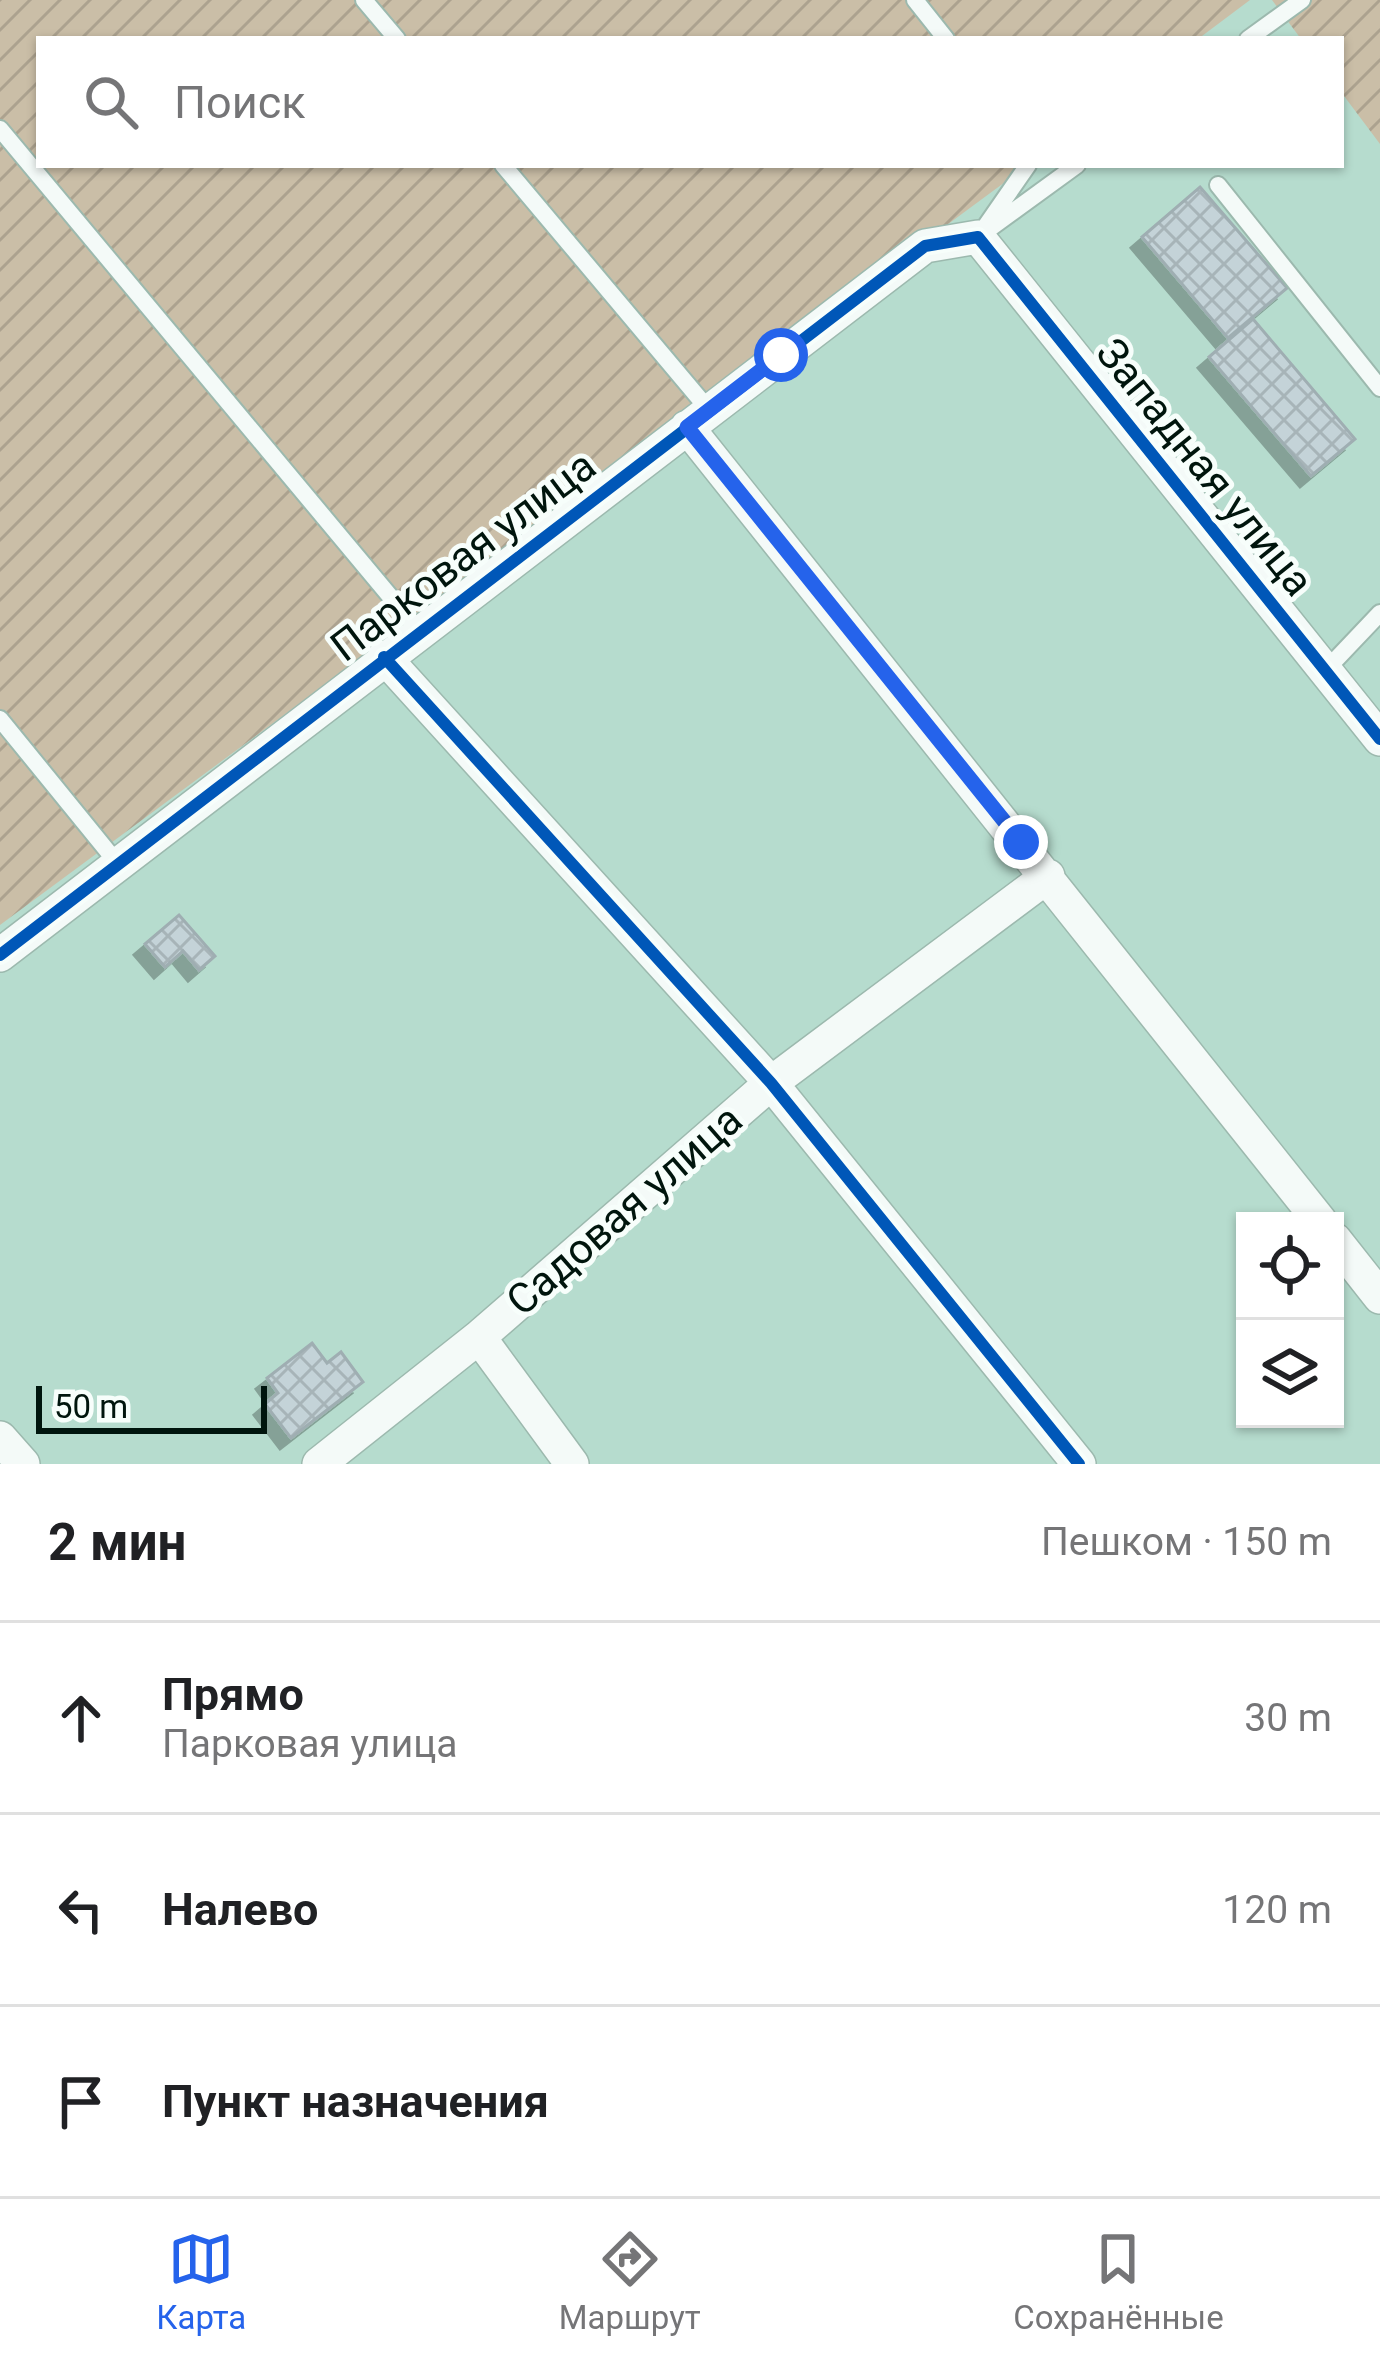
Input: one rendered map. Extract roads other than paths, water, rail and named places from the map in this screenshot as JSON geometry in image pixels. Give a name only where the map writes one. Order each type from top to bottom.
[{"type":"street","name":"Парковая улица","points":[[0,955],[925,246],[978,237]]},
{"type":"street","name":"Западная улица","points":[[978,237],[1380,739]]},
{"type":"street","points":[[698,418],[1048,876],[1313,1212]]},
{"type":"street","points":[[384,657],[771,1083],[1079,1464]]},
{"type":"street","name":"Садовая улица","points":[[319,1464],[479,1336],[771,1083],[1048,876]]},
{"type":"street","points":[[1344,1251],[1380,1297]]},
{"type":"street","points":[[479,1336],[572,1464]]},
{"type":"street","points":[[0,1438],[23,1464]]},
{"type":"lane","points":[[364,0],[394,36]]},
{"type":"lane","points":[[915,0],[944,36]]},
{"type":"lane","points":[[1252,36],[1302,0]]},
{"type":"lane","points":[[0,129],[419,631]]},
{"type":"lane","points":[[505,168],[698,418]]},
{"type":"lane","points":[[978,237],[1026,168]]},
{"type":"lane","points":[[978,237],[1073,168]]},
{"type":"lane","points":[[1218,184],[1380,388]]},
{"type":"lane","points":[[1325,671],[1380,613]]},
{"type":"lane","points":[[0,719],[118,864]]}]
